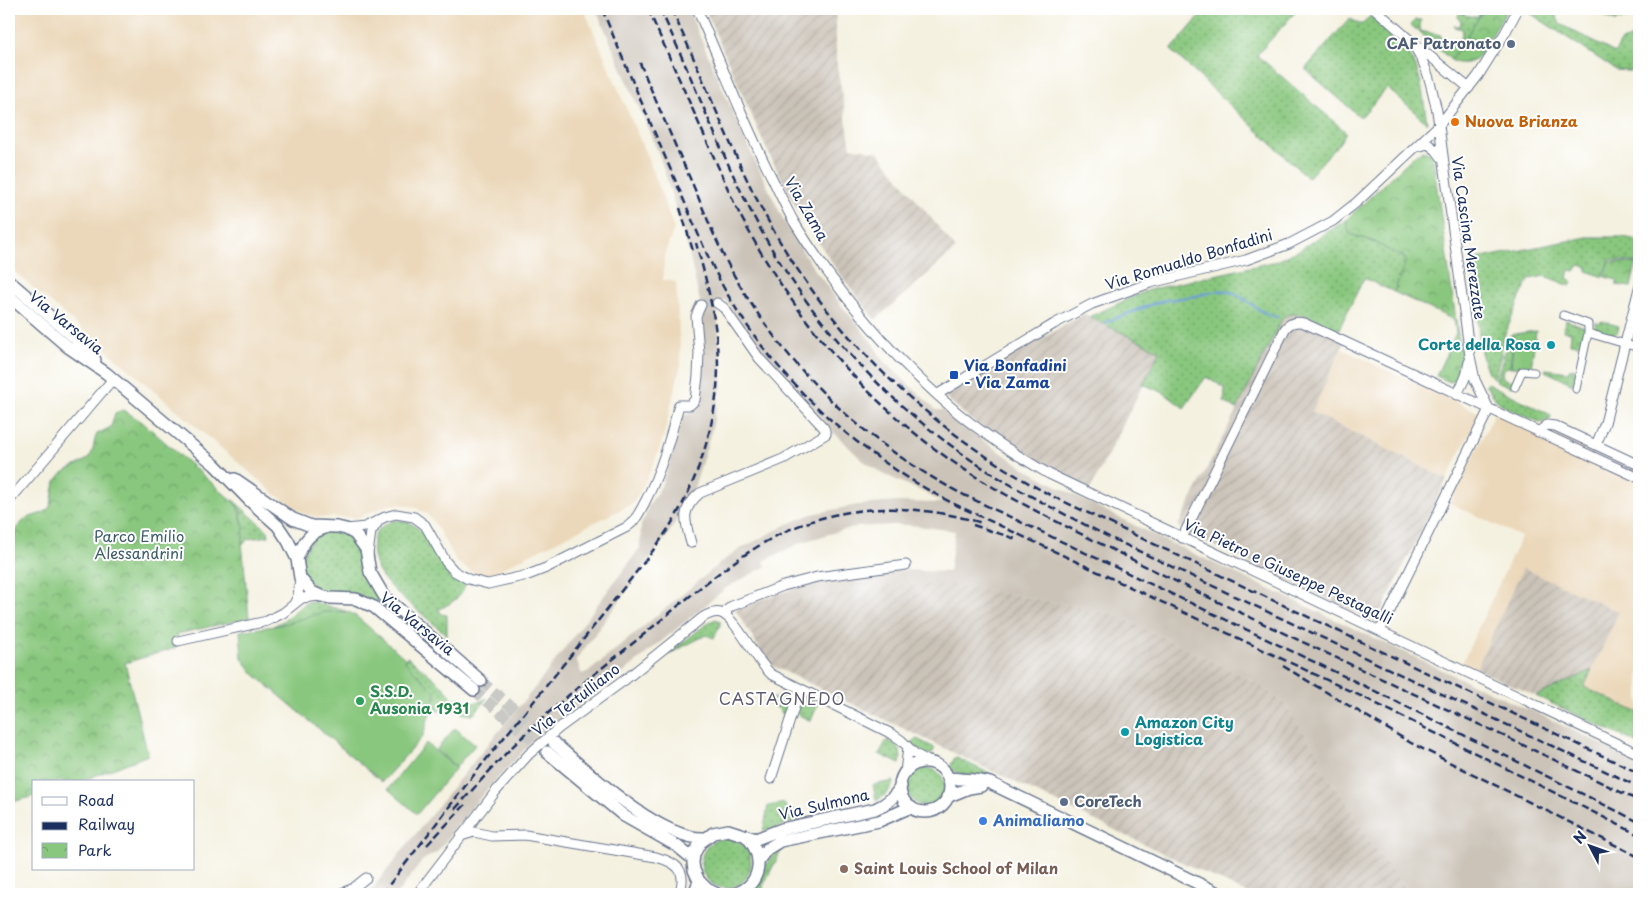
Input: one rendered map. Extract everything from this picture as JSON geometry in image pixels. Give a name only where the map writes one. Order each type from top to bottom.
[{"type":"street","name":"Via Zama","points":[[697,9],[752,138],[794,221],[843,293],[868,324],[938,394]]},
{"type":"street","points":[[1374,9],[1470,88]]},
{"type":"street","name":"Via Romualdo Bonfadini","points":[[938,394],[1054,324],[1092,304],[1150,283],[1246,260],[1277,249],[1333,221],[1357,202],[1440,124],[1470,88],[1518,9]]},
{"type":"street","name":"Via Cascina Merezzate","points":[[1410,40],[1422,58],[1428,72],[1440,124],[1442,158],[1470,356],[1475,380],[1489,409]]},
{"type":"street","points":[[1415,148],[1428,144],[1442,158]]},
{"type":"street","name":"Via Varsavia","points":[[9,281],[75,338],[110,376]]},
{"type":"street","points":[[1596,445],[1605,423],[1639,288]]},
{"type":"street","name":"Via Varsavia","points":[[9,296],[68,347],[110,376],[215,465],[292,519],[311,526],[346,529],[356,534],[366,549],[373,579],[388,601],[478,686],[374,607],[350,598],[321,596]]},
{"type":"street","points":[[691,543],[685,516],[690,503],[700,493],[783,459],[826,434],[821,425],[759,358],[724,308],[717,303]]},
{"type":"street","points":[[346,529],[365,527],[396,514],[408,515],[418,519],[428,529],[450,566],[458,574],[474,581],[488,584],[546,568],[624,529],[634,522],[655,482],[679,405],[690,405],[695,400],[699,361],[696,316],[701,305]]},
{"type":"street","points":[[1563,315],[1588,324],[1588,333],[1576,389]]},
{"type":"street","points":[[1182,538],[1285,329],[1292,322],[1302,323],[1639,478]]},
{"type":"street","points":[[1588,333],[1639,348]]},
{"type":"street","points":[[1457,395],[1466,376],[1470,356]]},
{"type":"street","points":[[1515,387],[1522,371],[1534,372]]},
{"type":"street","points":[[9,501],[110,376]]},
{"type":"street","name":"Via Pietro e Giuseppe Pestagalli","points":[[938,394],[973,424],[1026,461],[1049,474],[1639,754]]},
{"type":"street","points":[[1380,632],[1489,409]]},
{"type":"street","points":[[1538,432],[1547,425],[1552,425],[1639,465]]},
{"type":"street","name":"Via Varsavia","points":[[215,465],[250,501],[278,526],[297,559],[300,578]]},
{"type":"street","points":[[367,557],[371,532],[378,521]]},
{"type":"street","points":[[297,559],[304,542],[310,535],[327,527]]},
{"type":"street","points":[[906,565],[830,574],[805,580],[732,606],[726,616],[766,670],[778,678],[892,734],[908,747],[943,769],[950,787],[947,798],[941,806],[931,811],[921,811],[911,807],[904,799],[901,786],[908,747]]},
{"type":"street","points":[[300,578],[312,592],[321,596]]},
{"type":"street","points":[[294,604],[298,596],[300,578]]},
{"type":"street","points":[[178,641],[267,620],[283,613],[302,598],[321,596]]},
{"type":"street","name":"Via Tertulliano","points":[[417,894],[516,768],[549,737],[706,615],[716,612],[726,616]]},
{"type":"street","points":[[772,779],[800,689]]},
{"type":"street","points":[[693,859],[677,846],[618,812],[551,748],[641,813],[678,834],[704,838],[697,848],[693,859],[694,870],[699,881],[707,889],[717,894]]},
{"type":"street","points":[[905,772],[916,764],[932,763]]},
{"type":"street","points":[[948,778],[984,781],[1220,894]]},
{"type":"street","name":"Via Sulmona","points":[[704,838],[720,830],[736,832],[752,839],[762,838],[782,829],[875,809],[884,805],[901,786]]},
{"type":"street","points":[[947,798],[976,786],[999,788]]},
{"type":"street","name":"Via Sulmona","points":[[734,894],[743,890],[752,882],[757,871],[758,861],[767,849],[780,841],[879,821],[911,807]]},
{"type":"street","points":[[461,836],[474,832],[492,836],[526,835],[656,856],[669,861],[679,869],[682,880],[679,894]]},
{"type":"street","points":[[746,836],[755,848],[758,861]]},
{"type":"street","points":[[339,894],[352,889],[366,878]]},
{"type":"street","points":[[694,894],[699,881]]},
{"type":"shaded area","points":[[9,9],[584,9],[654,173],[674,229],[664,256],[663,280],[676,282],[681,364],[662,442],[642,489],[632,504],[500,569],[497,574],[483,575],[472,572],[457,562],[433,521],[427,514],[415,507],[400,504],[389,505],[358,518],[316,517],[305,514],[275,494],[9,267]]},
{"type":"shaded area","points":[[596,9],[688,9],[740,129],[785,223],[812,266],[872,342],[882,359],[936,410],[944,410],[981,439],[1026,469],[1072,494],[1160,538],[1527,708],[1639,763],[1639,894],[1411,894],[1368,839],[1343,795],[1315,762],[1321,757],[1284,703],[1256,682],[1115,614],[962,585],[883,585],[781,602],[780,593],[821,579],[904,570],[949,572],[955,531],[910,525],[893,525],[857,527],[836,532],[800,543],[764,561],[766,566],[726,588],[612,682],[610,678],[590,693],[590,698],[559,720],[524,750],[483,794],[437,852],[423,860],[397,894],[368,894],[537,685],[640,548],[641,525],[648,510],[647,508],[661,486],[683,416],[696,411],[700,403],[703,372],[702,311],[689,253],[660,157]],"holes":[[[725,300],[764,357],[803,402],[862,460],[883,474],[943,503],[898,502],[857,505],[812,514],[788,524],[742,548],[724,560],[591,670],[582,674],[576,660],[669,533],[693,491],[712,429],[722,382],[717,306]]]},
{"type":"shaded area","points":[[705,9],[836,9],[836,59],[851,147],[878,152],[956,249],[875,320],[837,270],[800,215],[766,148]]},
{"type":"shaded area","points":[[1300,313],[1348,335],[1312,412],[1447,479],[1376,622],[1192,535],[1178,526],[1283,318],[1290,314]]},
{"type":"shaded area","points":[[1084,314],[1160,351],[1090,490],[1051,472],[975,423],[943,395]]},
{"type":"shaded area","points":[[1342,349],[1480,413],[1447,479],[1312,412]]},
{"type":"shaded area","points":[[1497,405],[1639,472],[1639,713],[1584,687],[1619,612],[1523,568],[1476,669],[1462,663],[1521,537],[1450,503],[1492,419]]},
{"type":"shaded area","points":[[1523,568],[1619,612],[1592,670],[1536,696],[1476,669]]},
{"type":"shaded area","points":[[883,585],[962,585],[1115,614],[1256,682],[1284,703],[1321,757],[1315,762],[1343,795],[1368,839],[1411,894],[1248,894],[769,664],[735,609],[780,593],[782,602]]},
{"type":"green space","points":[[1196,9],[1298,9],[1257,55],[1346,132],[1340,142],[1308,178],[1171,50],[1200,16]]},
{"type":"green space","points":[[1459,9],[1465,9],[1464,15],[1478,17],[1480,9],[1484,9],[1451,60],[1411,25],[1416,20],[1421,20],[1419,31],[1441,35],[1441,39],[1460,43],[1463,29],[1454,27],[1460,26],[1461,20],[1458,18]]},
{"type":"green space","points":[[1484,9],[1508,9],[1477,59],[1464,63],[1457,63],[1451,60]]},
{"type":"green space","points":[[1528,9],[1553,9],[1560,24],[1615,53],[1621,41],[1637,36],[1633,44],[1636,60],[1639,62],[1639,72],[1616,70],[1527,11]]},
{"type":"green space","points":[[1590,9],[1639,9],[1639,15],[1615,21]]},
{"type":"green space","points":[[1370,16],[1389,31],[1411,56],[1421,84],[1427,123],[1387,88],[1362,116],[1359,116],[1305,69],[1350,18],[1359,24],[1363,24]]},
{"type":"green space","points":[[1422,151],[1429,153],[1433,160],[1461,355],[1456,371],[1459,372],[1459,376],[1450,382],[1436,376],[1456,333],[1454,320],[1394,292],[1406,261],[1404,257],[1378,243],[1350,234],[1346,220],[1416,154]]},
{"type":"green space","points":[[1346,220],[1350,234],[1389,249],[1406,261],[1394,292],[1364,278],[1338,331],[1304,315],[1297,314],[1283,317],[1237,409],[1224,402],[1225,388],[1206,377],[1184,408],[1164,393],[1143,384],[1160,351],[1089,317],[1148,290],[1277,261],[1299,250]]},
{"type":"green space","points":[[1587,237],[1622,237],[1639,240],[1639,263],[1609,259],[1603,277],[1587,271],[1587,267],[1579,265],[1575,271],[1569,270],[1567,278],[1572,281],[1570,286],[1545,276],[1530,279],[1522,293],[1503,339],[1501,355],[1494,379],[1488,373],[1481,353],[1471,260]]},
{"type":"green space","points":[[1609,261],[1636,264],[1631,287],[1616,285],[1617,280],[1605,277]]},
{"type":"green space","points":[[1566,320],[1585,327],[1581,345],[1570,344],[1571,332],[1563,331]]},
{"type":"green space","points":[[1601,321],[1619,326],[1618,332],[1609,334],[1594,329],[1596,322],[1600,323]]},
{"type":"green space","points":[[1536,331],[1531,368],[1511,367],[1514,334]]},
{"type":"green space","points":[[1514,334],[1510,367],[1507,367],[1502,372],[1503,378],[1510,381],[1515,378],[1516,372],[1519,373],[1511,387],[1496,381],[1496,379],[1511,335]]},
{"type":"green space","points":[[1546,369],[1569,372],[1569,369],[1576,369],[1573,384],[1545,371]]},
{"type":"green space","points":[[1487,383],[1551,415],[1550,420],[1539,422],[1505,407],[1496,400],[1485,384]]},
{"type":"green space","name":"Parco Emilio Alessandrini","points":[[123,410],[141,421],[237,505],[244,528],[242,542],[249,618],[177,634],[179,645],[175,646],[175,648],[125,663],[148,755],[84,780],[32,780],[32,797],[9,803],[9,537],[25,520],[47,510],[51,505],[54,486],[58,478],[65,471],[83,462],[90,456],[97,434],[111,427],[115,413]]},
{"type":"green space","points":[[233,500],[268,531],[269,536],[248,539],[242,546],[244,528],[240,510]]},
{"type":"green space","points":[[396,520],[406,521],[421,531],[441,563],[465,585],[455,600],[439,609],[441,614],[447,615],[447,635],[389,585],[374,562],[373,542],[375,534],[388,523]]},
{"type":"green space","points":[[327,532],[338,533],[353,540],[360,554],[368,580],[385,607],[356,595],[321,591],[314,587],[304,576],[301,559],[312,538]]},
{"type":"green space","points":[[310,601],[349,612],[324,612],[271,627],[283,621]]},
{"type":"green space","name":"S.S.D. Ausonia 1931","points":[[324,612],[349,612],[357,617],[406,659],[405,662],[436,693],[423,736],[382,782],[254,674],[242,658],[240,631],[281,625]]},
{"type":"green space","points":[[716,619],[720,621],[720,626],[714,638],[706,635],[667,655],[709,622]]},
{"type":"green space","points":[[407,657],[440,684],[454,701],[455,707],[448,712],[431,710],[436,693],[404,662]]},
{"type":"green space","points":[[1592,670],[1584,687],[1639,713],[1639,744],[1536,696]]},
{"type":"green space","points":[[786,690],[789,692],[787,703],[790,704],[784,724],[781,711],[769,704],[772,698],[775,699],[781,692]]},
{"type":"green space","points":[[805,696],[818,704],[811,721],[797,714],[801,697]]},
{"type":"green space","points":[[457,697],[472,703],[487,698],[473,715],[461,713]]},
{"type":"green space","points":[[455,728],[475,745],[456,767],[436,750]]},
{"type":"green space","points":[[917,739],[935,748],[932,754],[926,755],[911,743]]},
{"type":"green space","points":[[887,740],[899,749],[901,756],[900,764],[879,754]]},
{"type":"green space","points":[[426,743],[456,768],[417,814],[388,789]]},
{"type":"green space","points":[[955,757],[993,776],[964,774],[954,771],[950,767]]},
{"type":"green space","points":[[926,768],[939,774],[945,787],[939,800],[926,806],[913,800],[907,787],[913,774]]},
{"type":"green space","points":[[894,781],[887,792],[876,801],[873,785]]},
{"type":"green space","points":[[784,803],[787,809],[801,812],[802,819],[763,832],[768,806]]},
{"type":"green space","points":[[726,838],[740,842],[747,849],[751,863],[747,877],[740,884],[726,888],[712,884],[705,877],[701,863],[705,849],[712,842]]},
{"type":"green space","points":[[782,849],[763,886],[764,894],[748,894],[758,883],[770,859]]},
{"type":"waterway","points":[[1217,291],[1225,291],[1240,296],[1261,311],[1277,317]]},
{"type":"waterway","points":[[1103,323],[1161,301],[1212,292]]},
{"type":"tunnel","points":[[701,305],[709,302],[717,303]]},
{"type":"tunnel","points":[[481,681],[554,743]]},
{"type":"tunnel","points":[[474,690],[547,752]]},
{"type":"railway","points":[[602,9],[704,247],[732,302],[776,364],[828,418],[857,442],[887,464],[952,503],[1367,699],[1639,835]]},
{"type":"railway","points":[[648,9],[736,207],[775,276],[822,340],[847,369],[875,398],[935,449],[991,486],[1089,538],[1237,611],[1639,801]]},
{"type":"railway","points":[[660,9],[742,193],[777,257],[801,293],[856,361],[920,422],[955,449],[991,473],[1035,499],[1111,538],[1639,787]]},
{"type":"railway","points":[[671,9],[752,190],[791,259],[820,301],[852,340],[925,411],[965,442],[1052,496],[1639,773]]},
{"type":"railway","points":[[640,63],[720,248],[751,304],[775,338],[830,400],[893,452],[928,475],[964,495],[1371,689],[1639,822]]},
{"type":"railway","points":[[680,208],[693,251]]},
{"type":"railway","points":[[382,894],[471,778],[645,561],[683,504],[695,477],[709,434],[718,375],[716,331],[708,287],[696,243]]},
{"type":"railway","points":[[455,809],[513,746],[573,691],[713,578],[757,547],[783,532],[811,521],[838,514],[867,510],[896,509],[924,511],[982,523]]},
{"type":"railway","points":[[973,525],[1016,539]]},
{"type":"railway","points":[[1283,666],[1411,743],[1639,857]]},
{"type":"railway","points":[[427,845],[465,805]]},
{"type":"place","name":"CAF Patronato","points":[[1511,44]]},
{"type":"place","name":"Nuova Brianza","points":[[1455,122]]},
{"type":"place","name":"Corte della Rosa","points":[[1551,345]]},
{"type":"place","name":"Via Bonfadini - Via Zama","points":[[954,375]]},
{"type":"place","name":"S.S.D. Ausonia 1931","points":[[360,701]]},
{"type":"place","name":"Amazon City Logistica","points":[[1125,732]]},
{"type":"place","name":"CoreTech","points":[[1064,802]]},
{"type":"place","name":"Animaliamo","points":[[983,821]]},
{"type":"place","name":"Saint Louis School of Milan","points":[[844,869]]},
{"type":"district","name":"CASTAGNEDO","points":[[782,699]]}]
